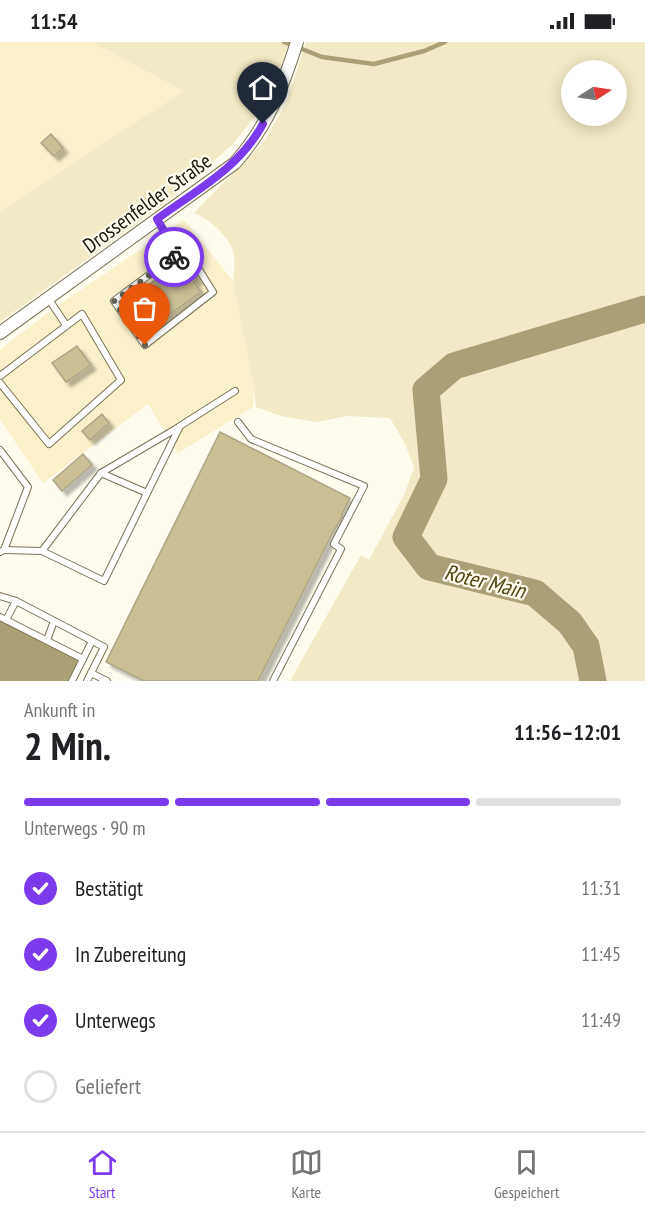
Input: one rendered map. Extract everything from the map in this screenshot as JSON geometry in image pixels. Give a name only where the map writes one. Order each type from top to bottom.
[{"type":"street","name":"Drossenfelder Straße","points":[[0,333],[235,163],[254,140],[285,81],[297,42]]},
{"type":"lane","points":[[157,219],[177,254]]},
{"type":"lane","points":[[186,249],[213,292],[145,345],[114,301],[177,254],[186,249]]},
{"type":"lane","points":[[48,298],[66,325]]},
{"type":"lane","points":[[0,376],[82,314],[121,380],[49,444],[0,383]]},
{"type":"lane","points":[[42,551],[101,473],[234,391]]},
{"type":"lane","points":[[238,422],[251,439],[364,486],[334,544],[341,549],[273,681]]},
{"type":"lane","points":[[0,450],[28,487],[2,551],[42,551],[104,581],[180,426]]},
{"type":"lane","points":[[101,473],[147,493]]},
{"type":"lane","points":[[0,596],[16,601],[104,647],[87,681]]},
{"type":"lane","points":[[16,601],[3,618],[83,658]]},
{"type":"lane","points":[[46,640],[54,621]]},
{"type":"lane","points":[[72,681],[92,641]]},
{"type":"lane","points":[[91,673],[107,681]]},
{"type":"shaded area","points":[[0,42],[92,42],[185,91],[0,212]]},
{"type":"shaded area","points":[[92,42],[289,42],[278,77],[265,104],[233,144],[169,200],[0,322],[0,212],[184,91]]},
{"type":"shaded area","points":[[306,42],[645,42],[645,681],[290,681],[361,555],[369,560],[405,493],[414,467],[406,446],[390,418],[347,416],[317,422],[281,416],[256,407],[233,281],[232,248],[226,237],[216,227],[194,213],[263,143],[286,104]]},
{"type":"shaded area","points":[[184,220],[233,281],[254,388],[253,407],[178,453],[148,404],[43,483],[0,419],[0,350],[50,311]]},
{"type":"shaded area","points":[[0,620],[79,659],[68,681],[0,681]]},
{"type":"building","points":[[51,134],[63,148],[54,156],[41,143]]},
{"type":"building","points":[[184,259],[198,279],[194,282],[201,292],[149,329],[142,319],[136,323],[122,304]]},
{"type":"building","points":[[77,346],[91,365],[66,382],[52,363]]},
{"type":"building","points":[[102,414],[109,423],[90,440],[82,431]]},
{"type":"building","points":[[220,432],[350,498],[258,681],[144,681],[106,662]]},
{"type":"building","points":[[83,454],[92,465],[62,491],[53,480]]},
{"type":"waterway","points":[[284,42],[322,57],[374,64],[424,51],[445,42]]},
{"type":"waterway","name":"Roter Main","points":[[593,681],[586,646],[570,623],[535,593],[429,567],[406,537],[434,479],[426,390],[454,366],[645,309]]},
{"type":"way so far","points":[[145,345],[114,301],[174,257]]},
{"type":"route","points":[[174,257],[177,254],[157,219],[235,163],[254,140],[263,124]]}]
